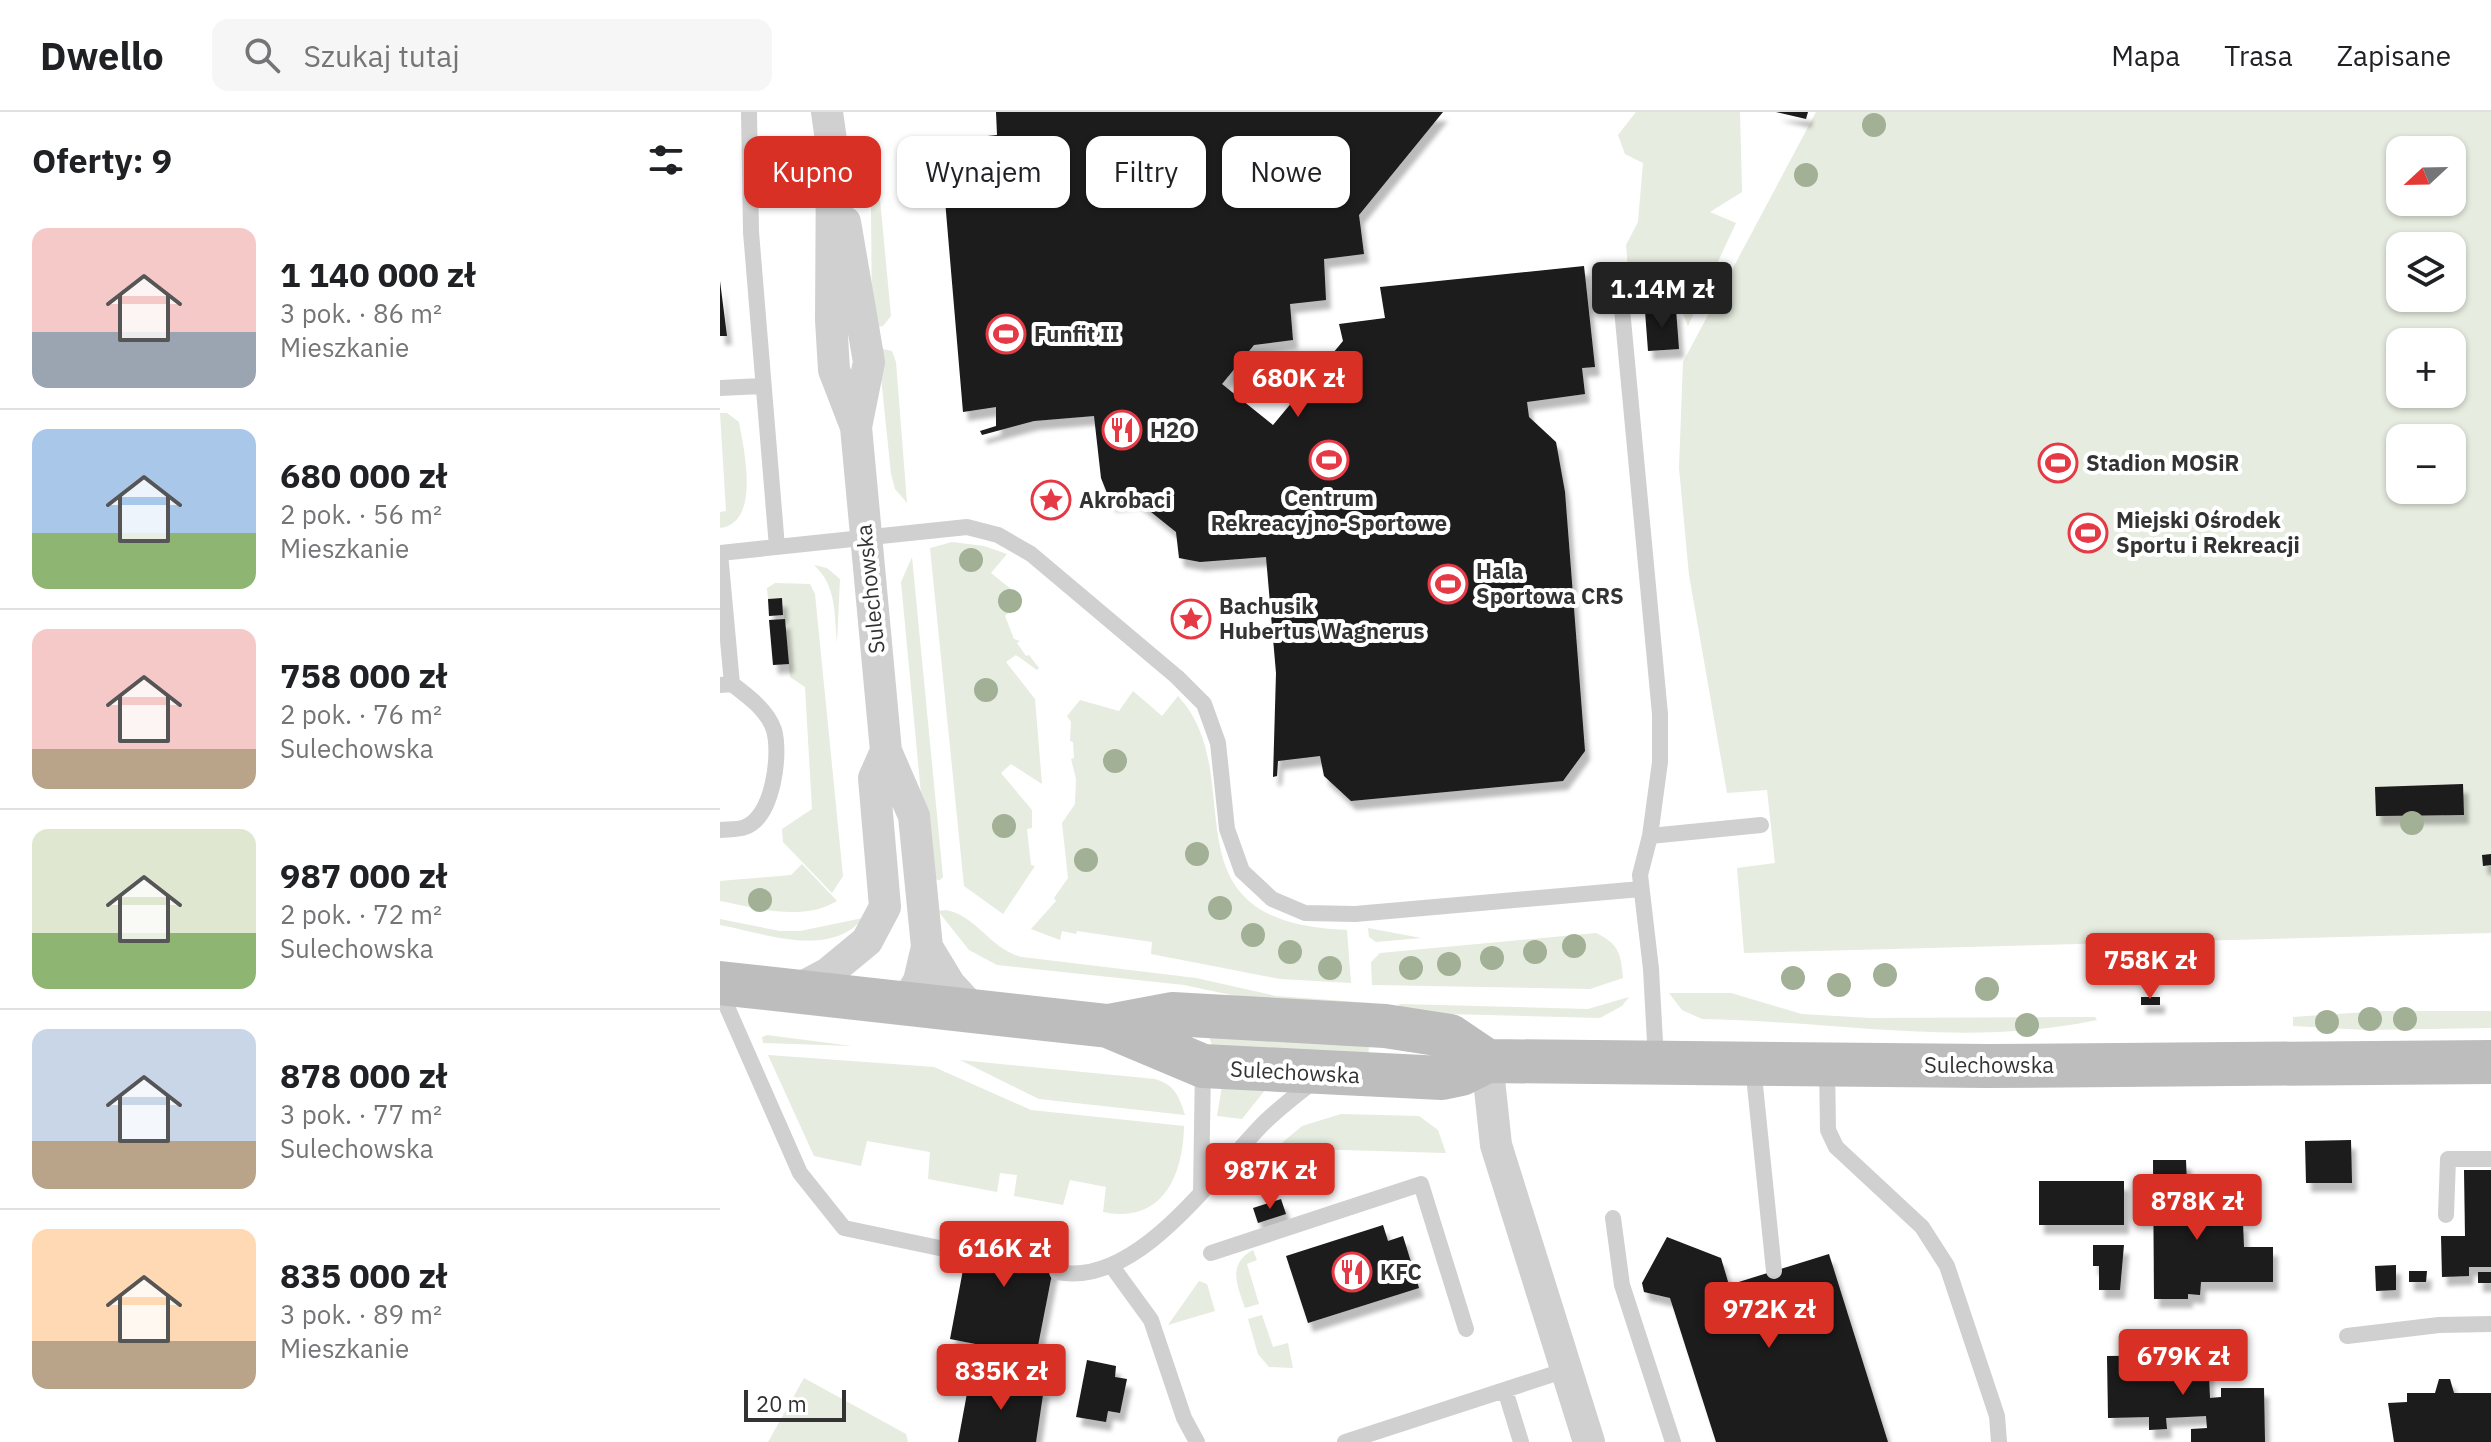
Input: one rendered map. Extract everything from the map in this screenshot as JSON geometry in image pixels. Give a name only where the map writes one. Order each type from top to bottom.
[{"type":"street","name":"Sulechowska","points":[[827,112],[832,155],[863,309],[869,362],[856,427],[886,751],[914,816],[927,947],[919,981],[904,1006]]},
{"type":"street","name":"Sulechowska","points":[[795,991],[827,974],[867,941],[885,907],[874,778],[886,751]]},
{"type":"street","name":"Sulechowska","points":[[927,947],[950,985],[976,1013]]},
{"type":"street","name":"Sulechowska","points":[[720,983],[1186,1037],[1323,1074],[1442,1078],[1461,1074],[1487,1061],[1827,1064],[2491,1062]]},
{"type":"street","name":"Sulechowska","points":[[1108,1026],[1186,1037],[1440,1033],[1465,1044],[1487,1061]]},
{"type":"street","points":[[1487,1061],[1496,1145],[1589,1442]]},
{"type":"lane","points":[[749,112],[751,232],[777,547]]},
{"type":"lane","points":[[1622,309],[1660,714],[1660,762],[1650,836],[1640,875],[1656,1062]]},
{"type":"lane","points":[[720,388],[762,386]]},
{"type":"lane","points":[[720,830],[746,827],[758,817],[775,781],[777,762],[774,729],[755,701],[726,685],[720,553],[967,527],[998,535],[1031,554],[1177,677],[1204,704],[1218,743],[1227,829],[1242,871],[1272,899],[1305,913],[1355,914],[1641,889]]},
{"type":"lane","points":[[1650,836],[1761,825]]},
{"type":"lane","points":[[720,991],[800,1173],[844,1228],[968,1254]]},
{"type":"lane","points":[[1186,1037],[1201,1192]]},
{"type":"lane","points":[[1753,1063],[1774,1271]]},
{"type":"lane","points":[[1827,1064],[1828,1130],[1836,1147],[1922,1227],[1947,1266],[1997,1416],[1999,1442]]},
{"type":"lane","points":[[1057,1272],[1085,1274],[1111,1265],[1170,1226],[1261,1125],[1323,1074]]},
{"type":"lane","points":[[2446,1215],[2448,1159],[2491,1159]]},
{"type":"lane","points":[[1211,1253],[1421,1184],[1466,1329]]},
{"type":"lane","points":[[1613,1218],[1622,1285],[1673,1442]]},
{"type":"lane","points":[[1111,1265],[1151,1320],[1184,1418],[1197,1442]]},
{"type":"lane","points":[[2347,1336],[2439,1325],[2491,1324]]},
{"type":"lane","points":[[1345,1442],[1566,1370]]},
{"type":"lane","points":[[1505,1390],[1521,1442]]},
{"type":"shaded area","points":[[1636,112],[1740,112],[1742,192],[1710,212],[1736,223],[1688,326],[1677,299],[1631,304],[1626,245],[1638,222],[1643,163],[1625,154],[1618,135]]},
{"type":"shaded area","name":"Stadion MOSiR","points":[[1816,112],[2491,112],[2491,933],[1744,953],[1737,868],[1775,863],[1767,790],[1727,793],[1689,575],[1679,468],[1683,362]]},
{"type":"shaded area","points":[[871,208],[881,208],[891,316],[883,326],[872,328]]},
{"type":"shaded area","points":[[878,348],[892,351],[896,362],[907,503],[895,489],[891,474]]},
{"type":"shaded area","points":[[720,413],[727,413],[739,422],[747,484],[741,513],[733,523],[720,528],[720,512],[726,511]]},
{"type":"shaded area","points":[[952,542],[984,546],[1007,554],[991,573],[1022,598],[1005,616],[1014,639],[1020,641],[1017,643],[1026,656],[1029,655],[1039,668],[1037,670],[1016,655],[1006,662],[1035,699],[1042,784],[1011,764],[1001,773],[1032,810],[1032,828],[1027,829],[1031,865],[1035,866],[1003,914],[964,886],[930,548]]},
{"type":"shaded area","points":[[912,557],[943,877],[940,880],[929,879],[901,582]]},
{"type":"shaded area","points":[[814,565],[827,568],[840,579],[837,643],[831,591]]},
{"type":"shaded area","points":[[775,583],[810,584],[815,594],[843,876],[832,893],[783,842],[782,829],[812,809],[805,687],[790,677],[782,598],[768,599],[767,588]]},
{"type":"shaded area","points":[[1133,691],[1162,716],[1178,696],[1199,729],[1209,766],[1219,841],[1229,875],[1250,902],[1288,921],[1347,930],[1351,983],[1280,979],[1151,954],[1152,942],[1077,931],[1076,934],[1062,931],[1060,940],[1031,929],[1056,901],[1054,898],[1068,878],[1062,823],[1075,804],[1076,779],[1071,759],[1074,758],[1073,742],[1070,741],[1071,722],[1067,716],[1080,700],[1119,711]]},
{"type":"shaded area","points":[[802,864],[837,901],[809,911],[779,912],[720,901],[720,881],[791,875]]},
{"type":"shaded area","points":[[946,910],[966,918],[1001,947],[1022,957],[1196,978],[1276,996],[1372,1003],[1269,1003],[1184,985],[997,965],[969,950],[938,911]]},
{"type":"shaded area","points":[[863,918],[833,938],[815,940],[776,937],[720,925],[720,919],[780,931],[800,931]]},
{"type":"shaded area","points":[[1368,928],[1421,938],[1376,942],[1369,937]]},
{"type":"shaded area","points":[[1596,933],[1610,941],[1617,951],[1623,978],[1590,989],[1372,985],[1371,962],[1380,953]]},
{"type":"shaded area","points":[[1669,993],[1731,993],[1802,1014],[1870,1018],[2095,1017],[2097,1020],[2047,1028],[1949,1033],[1702,1019],[1682,1010]]},
{"type":"shaded area","points":[[1629,997],[1622,1006],[1600,1018],[1447,1014],[1396,1008],[1400,1004],[1588,1009]]},
{"type":"shaded area","points":[[2380,1011],[2491,1011],[2491,1028],[2365,1030],[2293,1026],[2293,1017]]},
{"type":"shaded area","points":[[1208,1034],[1369,1045],[1368,1060],[1213,1048]]},
{"type":"shaded area","points":[[767,1035],[852,1046],[763,1043],[762,1037]]},
{"type":"shaded area","points":[[768,1055],[934,1067],[1031,1110],[1184,1126],[1179,1163],[1165,1193],[1154,1204],[1123,1214],[1103,1212],[1106,1187],[1070,1180],[1063,1205],[1014,1196],[1017,1175],[1000,1173],[997,1192],[928,1179],[930,1152],[867,1141],[861,1166],[814,1156]]},
{"type":"shaded area","points":[[960,1060],[1155,1079],[1175,1092],[1185,1115],[1039,1099]]},
{"type":"shaded area","points":[[1222,1086],[1266,1089],[1242,1119],[1217,1116]]},
{"type":"shaded area","points":[[1341,1114],[1419,1116],[1438,1130],[1446,1153],[1276,1148],[1302,1126]]},
{"type":"shaded area","points":[[1253,1250],[1257,1260],[1247,1264],[1259,1304],[1245,1308],[1237,1283],[1237,1268]]},
{"type":"shaded area","points":[[1199,1281],[1207,1284],[1215,1311],[1168,1325]]},
{"type":"shaded area","points":[[1262,1315],[1273,1347],[1288,1343],[1293,1368],[1269,1367],[1258,1354],[1248,1319]]},
{"type":"shaded area","points":[[804,1378],[906,1434],[908,1442],[768,1442]]},
{"type":"building","name":"Centrum Rekreacyjno-Sportowe","points":[[996,112],[1443,112],[1359,215],[1364,254],[1324,259],[1326,300],[1290,304],[1293,340],[1254,345],[1222,384],[1273,425],[1343,341],[1339,324],[1385,318],[1380,287],[1584,266],[1595,367],[1582,368],[1585,394],[1527,402],[1529,417],[1556,442],[1565,492],[1585,751],[1563,781],[1351,801],[1324,776],[1320,756],[1278,761],[1277,776],[1273,777],[1276,673],[1266,557],[1200,562],[1179,558],[1176,532],[1136,500],[1111,503],[1101,478],[1094,416],[1034,421],[982,435],[980,431],[996,426],[996,407],[963,412],[946,208],[1070,208],[1070,136],[988,136],[997,135]]},
{"type":"building","points":[[1776,112],[1808,112],[1806,119]]},
{"type":"building","points":[[720,281],[727,336],[720,336]]},
{"type":"building","points":[[1676,309],[1679,349],[1648,351],[1645,311]]},
{"type":"building","points":[[782,598],[783,615],[769,616],[768,599]]},
{"type":"building","points":[[785,619],[789,664],[773,665],[769,620]]},
{"type":"building","points":[[2463,784],[2464,815],[2376,816],[2375,787]]},
{"type":"building","points":[[2491,854],[2491,865],[2483,866],[2482,855]]},
{"type":"building","points":[[2141,997],[2160,997],[2160,1005],[2141,1005]]},
{"type":"building","points":[[2351,1140],[2352,1183],[2306,1183],[2305,1141]]},
{"type":"building","points":[[2153,1160],[2186,1160],[2188,1208],[2194,1208],[2204,1217],[2205,1223],[2243,1222],[2244,1247],[2273,1247],[2273,1282],[2201,1282],[2200,1295],[2188,1294],[2188,1299],[2154,1299]]},
{"type":"building","points":[[2464,1170],[2491,1170],[2491,1267],[2469,1267],[2469,1276],[2442,1277],[2441,1236],[2465,1236]]},
{"type":"building","points":[[2039,1181],[2124,1181],[2124,1225],[2039,1225]]},
{"type":"building","points":[[1281,1199],[1286,1214],[1258,1223],[1253,1208]]},
{"type":"building","points":[[972,1222],[1059,1238],[1036,1356],[950,1339]]},
{"type":"building","name":"KFC","points":[[1383,1225],[1388,1241],[1403,1236],[1419,1288],[1308,1323],[1286,1256]]},
{"type":"building","points":[[1667,1237],[1721,1258],[1729,1285],[1829,1254],[1888,1442],[1716,1442],[1670,1298],[1644,1292],[1642,1283]]},
{"type":"building","points":[[2093,1245],[2124,1245],[2120,1290],[2099,1290],[2099,1266],[2093,1266]]},
{"type":"building","points":[[2396,1265],[2396,1290],[2376,1291],[2375,1266]]},
{"type":"building","points":[[2409,1271],[2427,1271],[2426,1282],[2409,1282]]},
{"type":"building","points":[[2478,1272],[2491,1272],[2491,1283],[2478,1283]]},
{"type":"building","points":[[2208,1355],[2210,1398],[2221,1397],[2221,1388],[2264,1388],[2265,1442],[2191,1442],[2191,1429],[2207,1428],[2206,1416],[2166,1418],[2167,1429],[2149,1430],[2149,1417],[2108,1418],[2107,1356]]},
{"type":"building","points":[[1087,1360],[1116,1366],[1115,1377],[1127,1379],[1120,1413],[1108,1411],[1106,1422],[1076,1417]]},
{"type":"building","points":[[970,1377],[1044,1388],[1036,1442],[958,1442]]},
{"type":"building","points":[[2439,1379],[2450,1379],[2454,1393],[2491,1393],[2491,1442],[2394,1442],[2388,1403],[2407,1402],[2407,1393],[2435,1393]]},
{"type":"place","name":"Funfit II","points":[[1006,334]]},
{"type":"place","name":"H2O","points":[[1122,430]]},
{"type":"place","name":"Centrum Rekreacyjno-Sportowe","points":[[1329,460]]},
{"type":"place","name":"Stadion MOSiR","points":[[2058,463]]},
{"type":"place","name":"Akrobaci","points":[[1051,500]]},
{"type":"place","name":"Miejski Ośrodek Sportu i Rekreacji","points":[[2088,533]]},
{"type":"place","name":"Hala Sportowa CRS","points":[[1448,584]]},
{"type":"place","name":"Bachusik Hubertus Wagnerus","points":[[1191,619]]},
{"type":"place","name":"KFC","points":[[1352,1272]]}]
